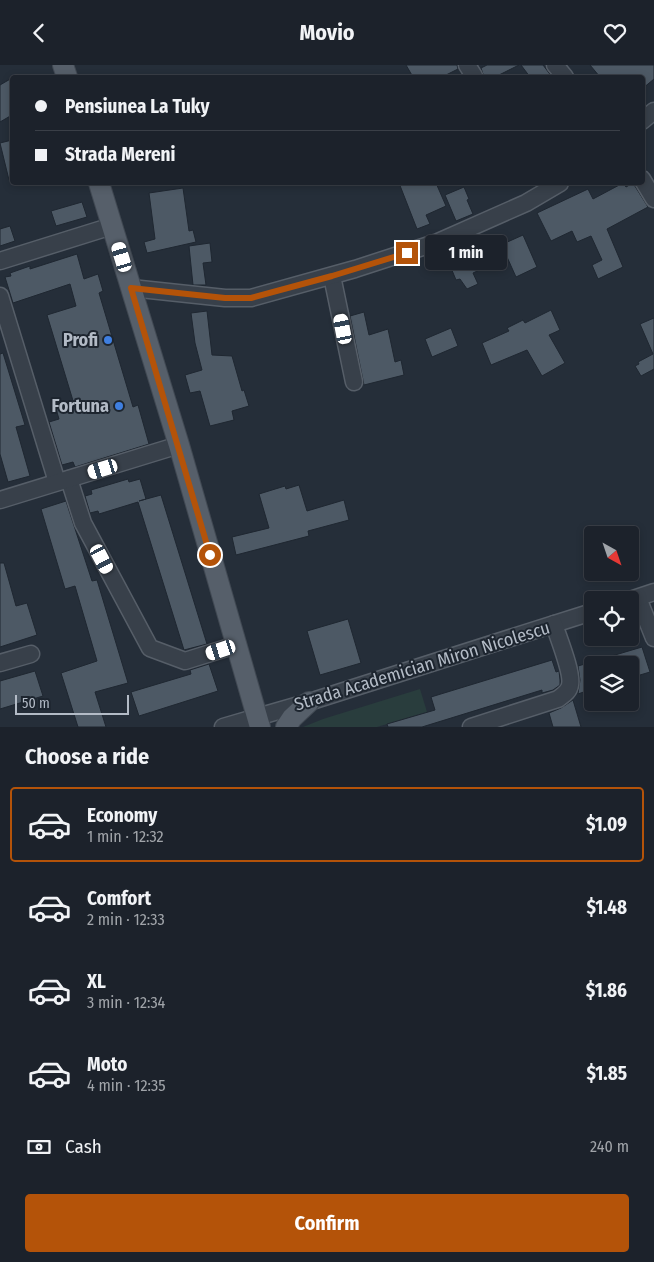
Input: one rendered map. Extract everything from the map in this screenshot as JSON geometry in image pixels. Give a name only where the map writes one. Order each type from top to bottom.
[{"type":"main road","points":[[100,185],[179,445],[259,722]]},
{"type":"main road","points":[[286,727],[292,718],[309,702]]},
{"type":"street","points":[[555,65],[563,75]]},
{"type":"street","points":[[645,184],[654,199]]},
{"type":"street","points":[[131,288],[239,299],[251,298],[391,258],[468,230],[526,203],[557,185]]},
{"type":"street","points":[[0,261],[112,226]]},
{"type":"street","points":[[332,276],[354,382]]},
{"type":"street","points":[[0,296],[63,481],[83,523],[150,648],[186,661],[236,645]]},
{"type":"street","points":[[0,500],[179,445]]},
{"type":"street","points":[[639,597],[654,592]]},
{"type":"street","points":[[639,609],[654,638]]},
{"type":"street","name":"Strada Academician Miron Nicolescu","points":[[223,727],[259,722],[309,702],[584,615]]},
{"type":"street","points":[[471,727],[558,699],[566,693],[570,685],[570,675],[554,624]]},
{"type":"street","points":[[0,663],[31,654]]},
{"type":"green space","points":[[420,689],[427,712],[377,727],[303,727],[323,719]]},
{"type":"building","points":[[406,65],[457,65],[458,69],[446,75],[412,75]]},
{"type":"building","points":[[487,65],[519,65],[499,75],[483,75],[481,68]]},
{"type":"building","points":[[521,65],[543,65],[550,75],[528,75]]},
{"type":"building","points":[[590,65],[654,65],[654,79],[645,86],[645,75],[598,75]]},
{"type":"building","points":[[10,79],[10,116],[0,122],[0,85]]},
{"type":"building","points":[[10,140],[9,180],[0,143]]},
{"type":"building","points":[[400,185],[437,185],[446,206],[426,215],[430,224],[417,229]]},
{"type":"building","points":[[619,185],[626,187],[634,185],[648,207],[607,229],[623,267],[598,279],[592,265],[602,260],[591,236],[577,242],[572,231],[551,241],[537,213],[588,189],[593,199]]},
{"type":"building","points":[[464,187],[473,214],[456,221],[445,195]]},
{"type":"building","points":[[183,188],[189,231],[193,230],[196,242],[147,253],[144,242],[155,239],[149,193]]},
{"type":"building","points":[[82,202],[87,217],[56,226],[51,211]]},
{"type":"building","points":[[10,226],[15,241],[0,246],[0,229]]},
{"type":"building","points":[[488,235],[494,248],[523,235],[537,267],[516,277],[507,257],[473,273],[478,284],[467,289],[460,279],[456,280],[444,251],[460,244],[461,247]]},
{"type":"building","points":[[210,243],[212,262],[203,263],[206,285],[193,285],[189,246]]},
{"type":"building","points":[[77,254],[84,279],[98,274],[103,291],[99,293],[133,407],[138,405],[149,444],[75,467],[73,462],[62,465],[49,422],[59,419],[56,409],[74,404],[47,315],[76,306],[70,284],[13,303],[5,277],[11,276],[10,273],[30,266],[30,269]]},
{"type":"building","points":[[551,310],[560,330],[549,335],[565,363],[542,376],[527,350],[491,365],[482,343],[509,331],[507,328],[523,320],[525,323]]},
{"type":"building","points":[[207,311],[212,355],[232,356],[242,391],[244,390],[249,406],[232,411],[234,420],[210,426],[200,391],[190,393],[185,375],[202,370],[195,343],[191,313]]},
{"type":"building","points":[[364,312],[369,335],[388,329],[395,362],[401,360],[404,375],[364,385],[350,316]]},
{"type":"building","points":[[654,318],[654,369],[641,376],[635,366],[639,364],[638,362],[653,354],[640,324]]},
{"type":"building","points":[[451,328],[458,346],[432,357],[425,339]]},
{"type":"building","points":[[3,353],[25,425],[16,427],[30,476],[8,482],[0,454],[0,354]]},
{"type":"building","points":[[128,479],[129,482],[140,479],[146,499],[139,501],[161,495],[207,644],[184,650],[138,502],[99,514],[98,511],[90,513],[85,496],[92,494],[91,490]]},
{"type":"building","points":[[299,485],[307,511],[344,500],[349,520],[308,531],[309,536],[236,555],[232,537],[269,528],[259,494],[285,486],[286,489]]},
{"type":"building","points":[[66,501],[92,581],[97,580],[128,683],[95,692],[106,727],[78,727],[61,673],[97,661],[75,586],[65,589],[41,509]]},
{"type":"building","points":[[0,563],[4,563],[16,606],[27,603],[37,635],[0,647]]},
{"type":"building","points":[[348,619],[361,663],[320,675],[307,631]]},
{"type":"building","points":[[642,647],[650,672],[639,675],[639,656],[612,656]]},
{"type":"building","points":[[552,660],[556,672],[559,671],[560,680],[560,685],[553,690],[542,693],[542,690],[422,727],[388,727],[387,724],[435,710],[431,697]]},
{"type":"building","points":[[209,664],[218,691],[139,716],[131,692],[191,674],[190,670]]},
{"type":"building","points":[[584,664],[584,692],[578,694],[580,680],[578,666]]},
{"type":"building","points":[[35,671],[43,696],[0,709],[0,681]]},
{"type":"building","points":[[573,700],[581,727],[553,727],[549,713]]},
{"type":"place","name":"Profi","points":[[108,340]]},
{"type":"place","name":"Fortuna","points":[[119,406]]},
{"type":"route","points":[[210,555],[131,288],[225,298],[251,298],[407,253]]}]
